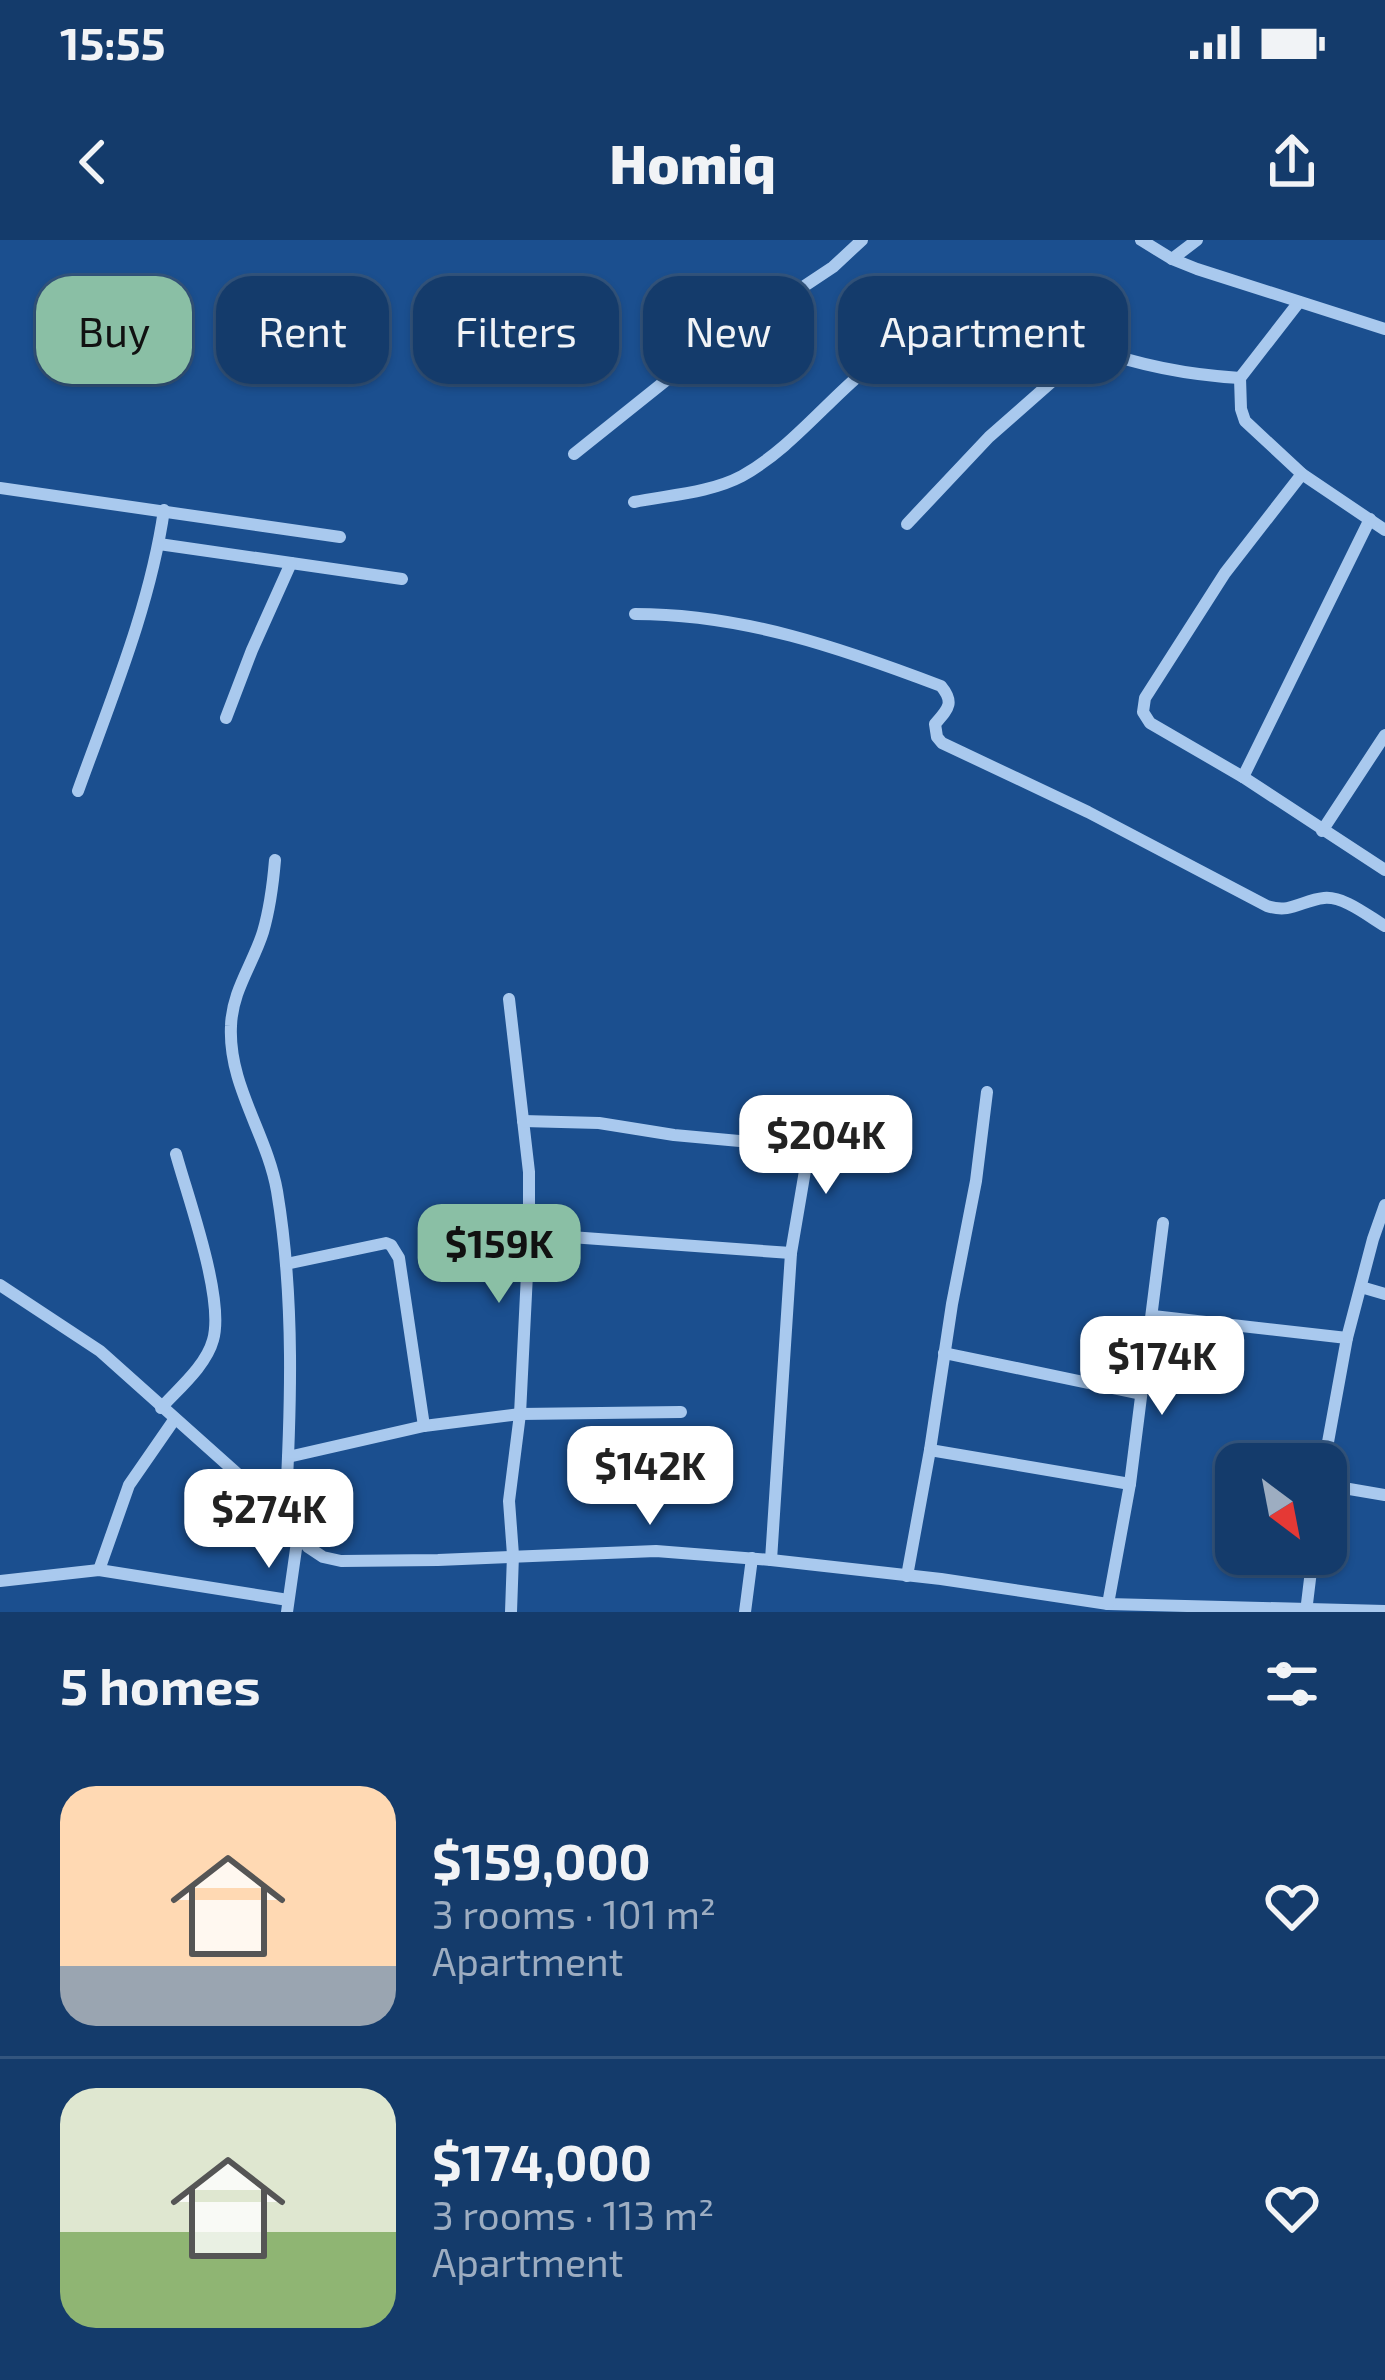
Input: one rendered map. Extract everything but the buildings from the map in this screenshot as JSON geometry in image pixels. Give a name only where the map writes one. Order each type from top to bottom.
[{"type":"street","points":[[574,454],[684,367],[833,267],[862,240]]},
{"type":"street","points":[[1141,240],[1172,259],[1385,329]]},
{"type":"street","points":[[1172,259],[1197,240]]},
{"type":"street","points":[[1299,302],[1240,378],[1245,422],[1302,474],[1385,530]]},
{"type":"street","points":[[1128,358],[1188,374],[1240,378]]},
{"type":"street","points":[[634,502],[723,484],[746,474],[851,384]]},
{"type":"street","points":[[907,524],[989,437],[1049,384]]},
{"type":"street","points":[[1302,474],[1225,573],[1145,698],[1143,712],[1150,723],[1385,869]]},
{"type":"street","points":[[0,488],[340,537]]},
{"type":"street","points":[[78,791],[131,645],[164,510]]},
{"type":"street","points":[[1243,777],[1370,519]]},
{"type":"street","points":[[159,544],[402,579]]},
{"type":"street","points":[[226,718],[291,563]]},
{"type":"street","points":[[635,614],[747,624],[824,644],[941,686],[949,695],[949,704],[935,724],[942,743],[1088,812],[1267,906],[1287,909],[1331,898],[1385,926]]},
{"type":"street","points":[[1322,831],[1385,734]]},
{"type":"street","points":[[275,860],[262,934],[234,1002],[230,1030],[236,1076],[274,1178],[286,1264],[290,1343],[284,1519]]},
{"type":"street","points":[[508,999],[529,1172],[520,1414],[509,1501],[511,1612]]},
{"type":"street","points":[[907,1576],[988,1092]]},
{"type":"street","points":[[523,1120],[599,1123],[782,1144],[798,1149],[807,1159],[791,1253],[771,1560]]},
{"type":"street","points":[[161,1408],[206,1355],[214,1329],[212,1286],[176,1154]]},
{"type":"street","points":[[1328,1443],[1347,1338],[1385,1205]]},
{"type":"street","points":[[1108,1604],[1130,1484],[1162,1223]]},
{"type":"street","points":[[529,1234],[791,1253]]},
{"type":"street","points":[[286,1264],[386,1243],[395,1250],[424,1426]]},
{"type":"street","points":[[0,1285],[100,1351],[323,1557],[438,1560],[656,1551],[771,1560],[1108,1604],[1385,1611]]},
{"type":"street","points":[[1361,1287],[1385,1294]]},
{"type":"street","points":[[1153,1316],[1347,1338]]},
{"type":"street","points":[[944,1353],[1141,1394]]},
{"type":"street","points":[[288,1457],[424,1426],[520,1414],[681,1412]]},
{"type":"street","points":[[99,1570],[129,1485],[174,1420]]},
{"type":"street","points":[[930,1450],[1130,1484]]},
{"type":"street","points":[[1347,1489],[1385,1495]]},
{"type":"street","points":[[0,1581],[99,1570],[288,1606],[298,1535]]},
{"type":"street","points":[[745,1612],[752,1558]]},
{"type":"street","points":[[1306,1611],[1310,1575]]}]
